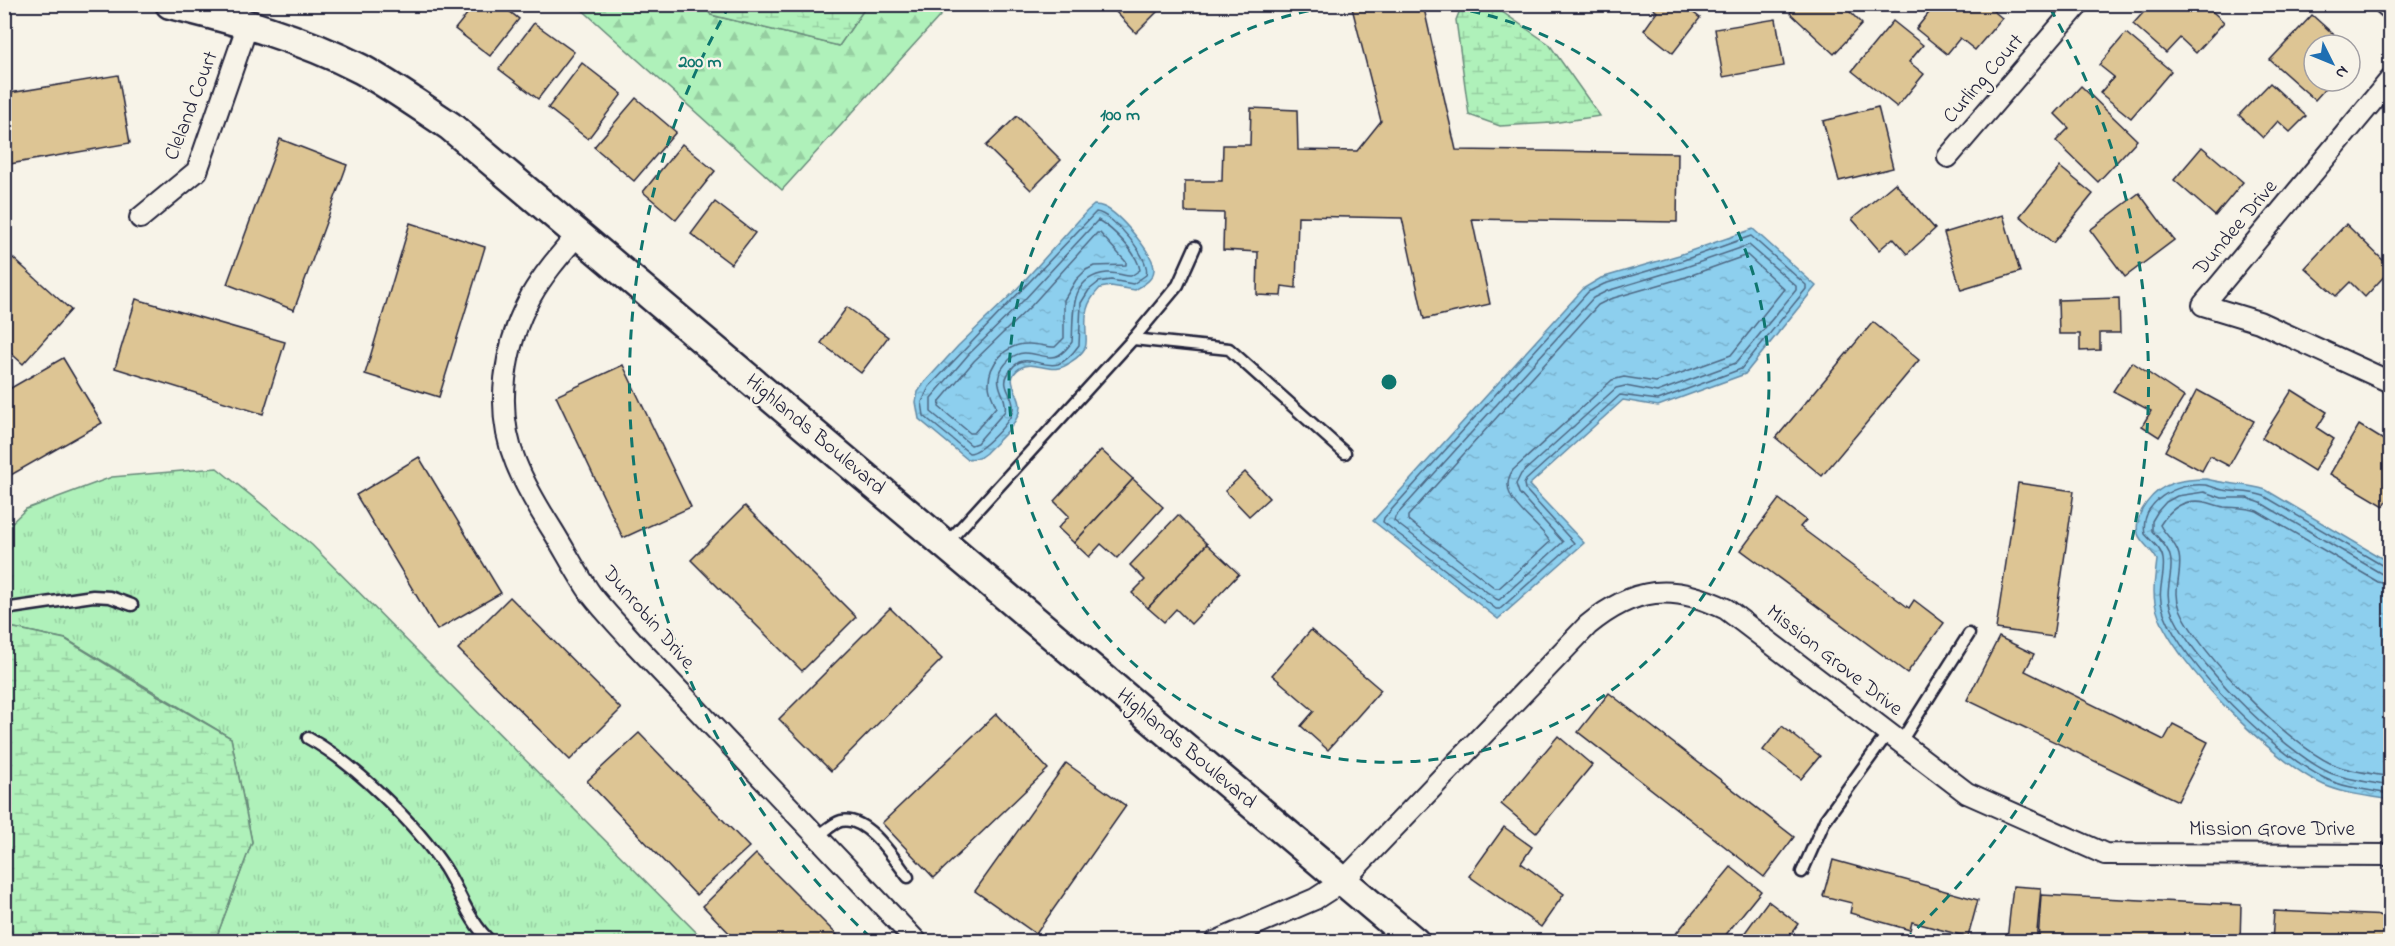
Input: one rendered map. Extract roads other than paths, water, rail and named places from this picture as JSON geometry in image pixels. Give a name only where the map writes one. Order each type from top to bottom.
[{"type":"street","name":"Highlands Boulevard","points":[[170,4],[288,37],[360,69],[395,88],[450,126],[1414,942]]},
{"type":"street","name":"Curling Court","points":[[1948,157],[2079,4]]},
{"type":"street","points":[[2384,4],[2391,9]]},
{"type":"street","name":"Cleland Court","points":[[140,218],[197,171],[248,24]]},
{"type":"street","name":"Dundee Drive","points":[[2391,80],[2203,305],[2259,322],[2391,382]]},
{"type":"street","name":"Dunrobin Drive","points":[[578,234],[548,269],[531,296],[517,328],[506,370],[503,397],[507,429],[515,461],[530,494],[591,594],[640,651],[917,942]]},
{"type":"street","name":"Mission Grove Drive","points":[[1343,881],[1588,625],[1605,610],[1644,593],[1663,591],[1707,599],[1726,609],[1967,794],[2105,854],[2391,855]]},
{"type":"street","points":[[1215,942],[1315,899],[1343,881]]},
{"type":"lane","points":[[945,546],[1133,339],[1178,285],[1195,247]]},
{"type":"lane","points":[[1133,339],[1229,349],[1345,453]]},
{"type":"lane","points":[[4,609],[93,596],[110,597],[132,604]]},
{"type":"lane","points":[[1802,872],[1825,820],[1894,738],[1969,634]]},
{"type":"lane","points":[[308,738],[326,747],[379,794],[425,840],[447,870],[476,924],[491,942]]},
{"type":"lane","points":[[818,837],[840,821],[852,821],[868,829],[908,877]]},
{"type":"water","points":[[1094,205],[1110,211],[1135,235],[1153,263],[1152,277],[1135,290],[1111,286],[1100,288],[1091,299],[1087,309],[1086,343],[1082,352],[1065,366],[1051,368],[1032,365],[1015,372],[1012,381],[1020,405],[1017,419],[986,453],[979,458],[967,459],[919,419],[916,402],[918,392],[958,346],[1015,291]]},
{"type":"water","points":[[1753,229],[1816,286],[1745,374],[1658,406],[1623,400],[1529,485],[1584,543],[1498,619],[1373,521],[1584,288],[1601,278],[1679,255]]},
{"type":"water","points":[[2206,479],[2266,490],[2390,563],[2390,800],[2348,793],[2324,785],[2303,774],[2254,735],[2229,710],[2205,685],[2168,635],[2158,614],[2155,600],[2157,560],[2138,534],[2137,526],[2146,503],[2166,486],[2181,481]]}]
